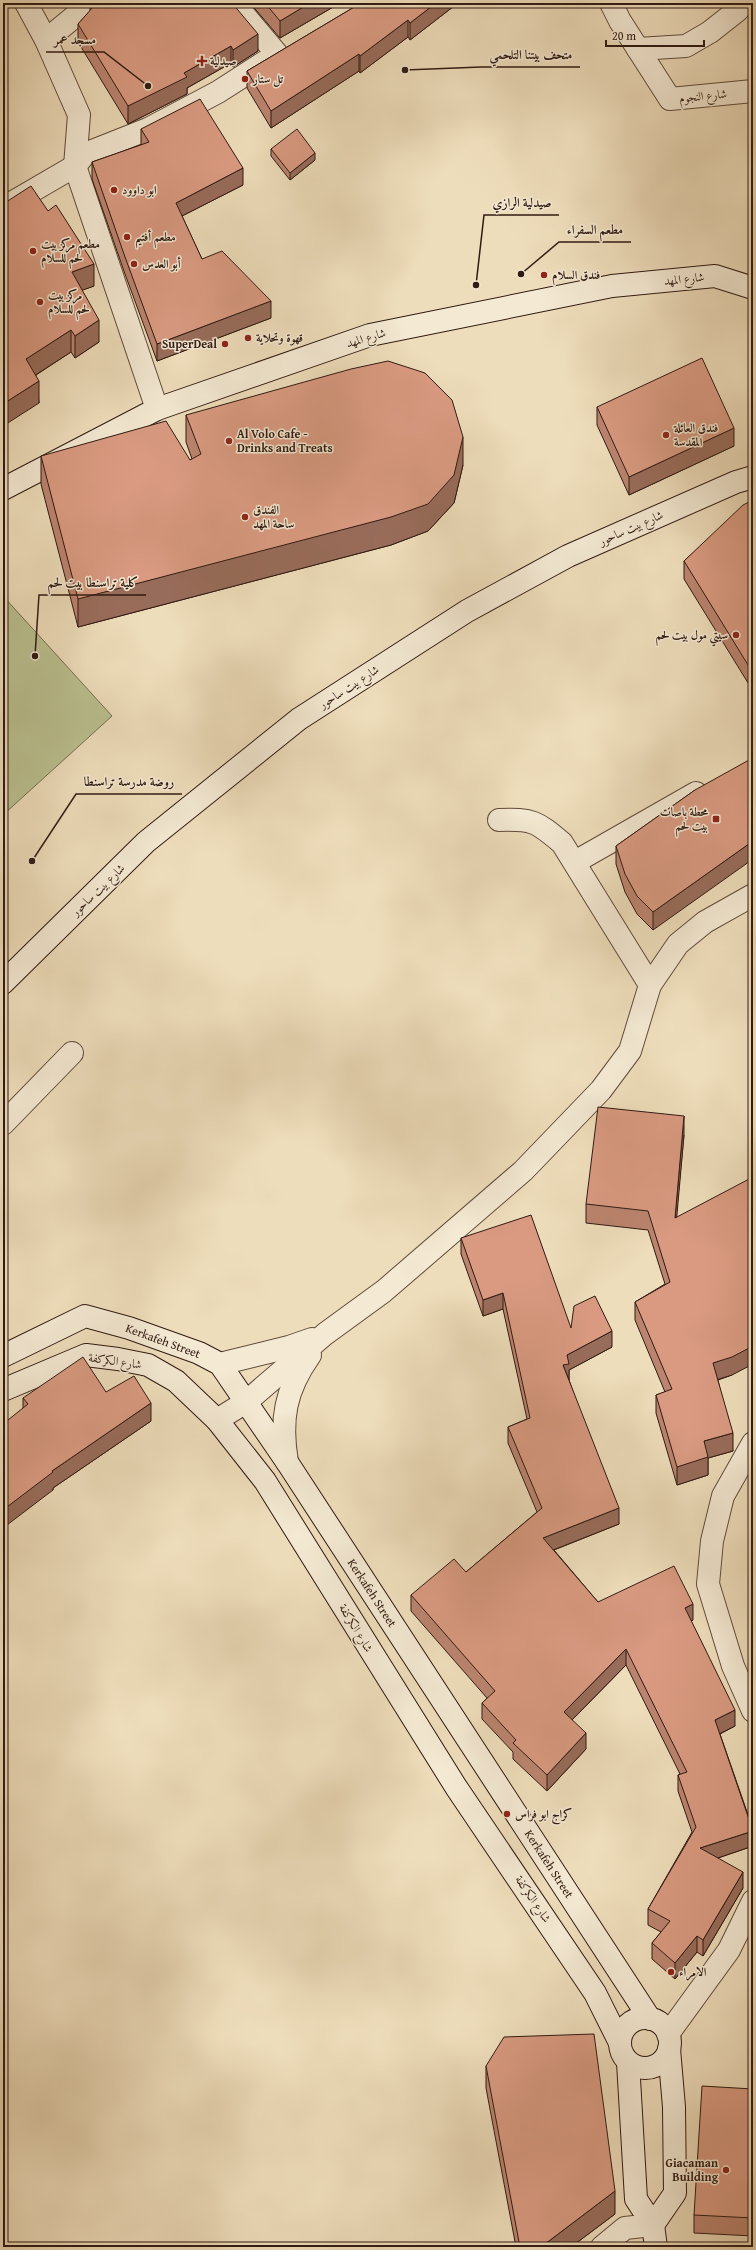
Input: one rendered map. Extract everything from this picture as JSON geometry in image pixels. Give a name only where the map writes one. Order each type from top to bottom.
[{"type":"street","points":[[26,3],[46,40],[79,115],[75,166],[157,409]]},
{"type":"street","points":[[46,40],[91,3]]},
{"type":"street","points":[[234,3],[277,54]]},
{"type":"street","name":"شارع النجوم","points":[[611,3],[620,21],[670,99],[753,90]]},
{"type":"street","points":[[638,49],[686,46],[710,32],[738,10],[737,3]]},
{"type":"street","points":[[3,208],[75,166],[85,154],[148,129],[169,118],[218,92],[297,42]]},
{"type":"street","name":"شارع المهد","points":[[3,489],[157,409],[370,335],[612,286],[715,276],[753,288]]},
{"type":"street","name":"شارع بيت ساحور","points":[[3,983],[146,842],[299,719],[467,611],[568,556],[736,482],[753,477]]},
{"type":"street","points":[[575,862],[716,782]]},
{"type":"street","points":[[499,820],[526,819],[544,828],[562,843],[650,985]]},
{"type":"street","points":[[217,1420],[246,1402],[325,1334],[384,1291],[523,1171],[577,1117],[601,1090],[630,1051],[650,985],[678,944],[705,922],[753,895]]},
{"type":"street","points":[[3,1124],[72,1053]]},
{"type":"street","name":"Kerkafeh Street","points":[[3,1356],[85,1316],[129,1328],[199,1353],[220,1364],[287,1462],[650,2019]]},
{"type":"street","points":[[220,1364],[281,1349],[325,1334]]},
{"type":"street","points":[[287,1462],[283,1435],[284,1412],[300,1368],[325,1334]]},
{"type":"street","name":"شارع الكركفة","points":[[3,1390],[86,1355],[148,1365],[176,1380],[217,1420],[265,1481],[456,1787],[595,1993],[624,2052],[636,2199],[653,2225],[656,2247]]},
{"type":"street","points":[[753,1443],[723,1496],[712,1541],[708,1584],[743,1669],[753,1711]]},
{"type":"street","points":[[602,2247],[625,2228],[653,2225],[675,2193],[674,2107],[669,2042],[664,2027],[650,2019],[636,2020],[630,2023],[621,2035],[624,2052],[641,2068],[648,2068],[662,2062],[669,2042],[729,1950],[753,1901]]},
{"type":"green space","points":[[3,596],[112,716],[3,815]]},
{"type":"building","points":[[90,3],[232,3],[258,34],[233,50],[231,46],[184,73],[187,77],[128,106],[78,24],[93,7]]},
{"type":"building","points":[[265,3],[310,3],[280,21]]},
{"type":"building","points":[[361,3],[436,3],[410,23],[408,20],[360,56],[359,54],[271,111],[247,71]]},
{"type":"building","points":[[200,99],[243,168],[176,203],[202,259],[222,251],[271,301],[157,344],[92,162],[149,142],[141,129]]},
{"type":"building","points":[[297,129],[315,153],[290,173],[271,149]]},
{"type":"building","name":"مركز بيت لحم للسلام","points":[[31,186],[48,211],[56,205],[94,264],[72,272],[99,320],[75,336],[71,330],[26,359],[39,381],[3,404],[3,204]]},
{"type":"building","name":"فندق العائلة المقدسة","points":[[702,358],[734,428],[629,477],[597,407]]},
{"type":"building","name":"الفندق ساحة المهد","points":[[388,361],[425,373],[452,400],[463,437],[454,475],[428,504],[391,517],[78,599],[41,456],[166,421],[190,460],[201,454],[186,415],[351,369]]},
{"type":"building","name":"سيتي مول بيت لحم","points":[[753,500],[753,673],[684,561],[743,505]]},
{"type":"building","name":"محطة باصات بيت لحم","points":[[753,756],[753,841],[653,912],[637,896],[625,874],[616,846],[695,790],[749,760]]},
{"type":"building","points":[[598,1107],[684,1116],[675,1218],[751,1178],[753,1183],[753,1346],[732,1357],[713,1363],[733,1433],[704,1441],[708,1457],[677,1467],[656,1395],[672,1389],[635,1302],[670,1282],[648,1211],[586,1204]]},
{"type":"building","points":[[531,1215],[571,1328],[574,1306],[595,1296],[612,1331],[567,1355],[569,1364],[563,1365],[619,1508],[543,1538],[598,1602],[674,1566],[693,1604],[685,1608],[735,1710],[715,1720],[753,1831],[700,1848],[743,1872],[703,1940],[697,1936],[675,1963],[652,1943],[670,1921],[648,1909],[696,1827],[678,1775],[687,1772],[626,1649],[564,1712],[586,1733],[547,1775],[513,1743],[516,1740],[482,1703],[495,1691],[411,1595],[454,1559],[466,1572],[542,1508],[508,1427],[530,1418],[503,1293],[483,1300],[461,1238]]},
{"type":"building","points":[[83,1357],[106,1392],[134,1376],[151,1403],[52,1471],[53,1472],[3,1510],[3,1424],[28,1404],[23,1398]]},
{"type":"building","points":[[594,2034],[615,2191],[541,2247],[525,2247],[519,2242],[486,2066],[504,2037]]},
{"type":"building","name":"Giacaman Building","points":[[702,2086],[753,2089],[753,2218],[694,2215]]},
{"type":"place","name":"صيدلية","points":[[202,61]]},
{"type":"place","name":"متحف بيتنا التلحمي","points":[[405,70]]},
{"type":"place","name":"تل ستار","points":[[245,79]]},
{"type":"place","name":"مسجد عمر","points":[[148,86]]},
{"type":"place","name":"ابو داوود","points":[[114,190]]},
{"type":"place","name":"مطعم أفتيم","points":[[127,237]]},
{"type":"place","name":"مطعم مركز بيت لحم للسلام","points":[[33,251]]},
{"type":"place","name":"أبو العدس","points":[[134,264]]},
{"type":"place","name":"مطعم السفراء","points":[[521,274]]},
{"type":"place","name":"فندق السلام","points":[[544,275]]},
{"type":"place","name":"صيدلية الرازي","points":[[476,285]]},
{"type":"place","name":"مركز بيت لحم للسلام","points":[[40,302]]},
{"type":"place","name":"قهوة وتحلاية","points":[[248,338]]},
{"type":"place","name":"SuperDeal","points":[[225,344]]},
{"type":"place","name":"فندق العائلة المقدسة","points":[[666,435]]},
{"type":"place","name":"Al Volo Cafe - Drinks and Treats","points":[[229,441]]},
{"type":"place","name":"الفندق ساحة المهد","points":[[245,517]]},
{"type":"place","name":"سيتي مول بيت لحم","points":[[736,635]]},
{"type":"place","name":"كلية تراسنطا بيت لحم","points":[[35,656]]},
{"type":"place","name":"محطة باصات بيت لحم","points":[[716,819]]},
{"type":"place","name":"روضة مدرسة تراسنطا","points":[[32,861]]},
{"type":"place","name":"كراج ابو فراس","points":[[507,1814]]},
{"type":"place","name":"الامراء","points":[[671,1972]]},
{"type":"place","name":"Giacaman Building","points":[[726,2170]]}]
